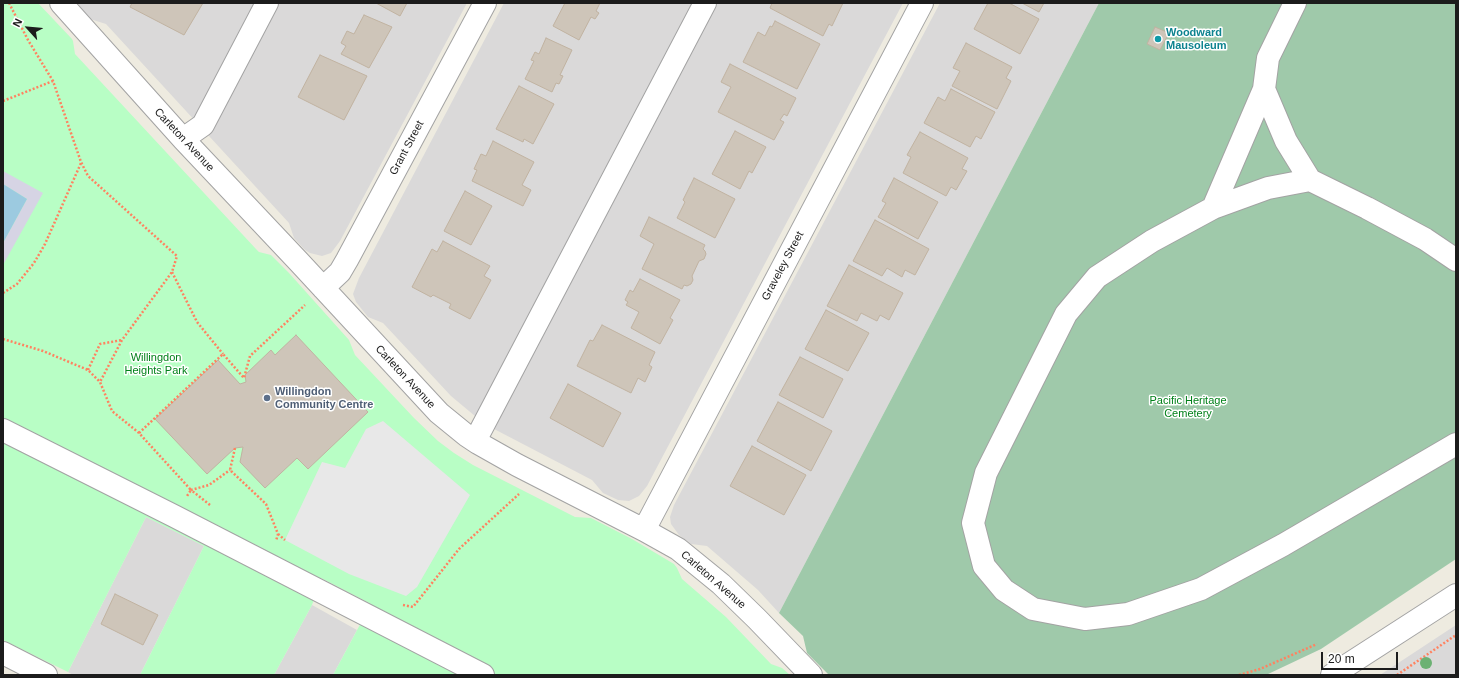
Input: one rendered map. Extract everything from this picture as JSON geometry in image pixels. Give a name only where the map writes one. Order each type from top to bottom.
[{"type":"street","name":"Carleton Avenue","points":[[61,3],[182,139],[439,413],[475,441],[678,549],[711,576],[757,619],[811,675]]},
{"type":"street","points":[[182,139],[203,125],[267,3]]},
{"type":"street","name":"Grant Street","points":[[323,288],[340,272],[347,260],[485,3]]},
{"type":"street","points":[[475,441],[705,3]]},
{"type":"street","name":"Graveley Street","points":[[644,530],[922,3]]},
{"type":"street","points":[[1213,208],[1264,89],[1268,58],[1295,3]]},
{"type":"street","points":[[1264,89],[1286,140],[1310,180],[1425,239],[1456,260]]},
{"type":"street","points":[[1310,180],[1268,188],[1213,208],[1152,240],[1097,277],[1066,314],[986,473],[973,523],[984,566],[1004,590],[1033,609],[1085,619],[1128,614],[1201,589],[1296,538],[1456,444]]},
{"type":"street","points":[[3,430],[483,675]]},
{"type":"street","points":[[1332,675],[1456,595]]},
{"type":"street","points":[[3,653],[46,675]]},
{"type":"path","points":[[9,3],[28,40],[53,81],[88,176],[177,256],[172,272],[122,340],[100,382]]},
{"type":"path","points":[[3,101],[53,81]]},
{"type":"path","points":[[3,293],[17,284],[34,263],[45,244],[82,162]]},
{"type":"path","points":[[172,272],[197,322],[244,378],[250,356],[299,312],[323,288]]},
{"type":"path","points":[[3,339],[43,351],[88,370],[100,382],[112,411],[139,433],[191,490],[215,509]]},
{"type":"path","points":[[88,370],[100,344],[122,340]]},
{"type":"path","points":[[139,433],[223,354]]},
{"type":"path","points":[[174,516],[191,490],[209,485],[230,470],[235,448]]},
{"type":"path","points":[[230,470],[266,504],[278,534],[285,540]]},
{"type":"path","points":[[400,604],[413,607],[459,549],[519,494]]},
{"type":"path","points":[[270,541],[275,545],[278,534]]},
{"type":"path","points":[[1396,675],[1456,635]]},
{"type":"path","points":[[1239,675],[1260,669],[1317,644]]},
{"type":"shaded area","points":[[78,3],[467,3],[340,241],[331,253],[322,256],[305,250],[294,238],[289,223],[106,24],[90,19]]},
{"type":"shaded area","points":[[504,3],[903,3],[647,486],[639,496],[629,501],[618,500],[603,493],[592,480],[496,430],[475,416],[451,396],[383,323],[368,317],[356,302],[353,294],[359,278]]},
{"type":"shaded area","points":[[940,3],[1099,3],[779,613],[758,590],[707,546],[691,544],[679,535],[671,524],[670,517],[674,505]]},
{"type":"shaded area","points":[[3,171],[43,193],[3,265],[3,243],[27,199],[3,184]]},
{"type":"shaded area","points":[[383,421],[470,495],[417,587],[406,596],[349,574],[285,540],[322,462],[345,468],[366,429]]},
{"type":"shaded area","points":[[146,517],[204,546],[140,675],[73,675],[68,672]]},
{"type":"shaded area","points":[[312,605],[357,630],[333,675],[274,675]]},
{"type":"shaded area","points":[[1456,625],[1456,675],[1380,675]]},
{"type":"green space","name":"Willingdon Heights Park","points":[[3,3],[38,3],[72,39],[75,54],[256,249],[259,252],[271,255],[289,273],[349,340],[355,355],[414,418],[438,441],[473,465],[575,517],[591,518],[632,539],[674,564],[682,579],[726,617],[771,664],[782,668],[790,675],[333,675],[371,604],[321,578],[312,605],[274,675],[140,675],[204,546],[146,517],[68,672],[3,640]]},
{"type":"green space","name":"Pacific Heritage Cemetery","points":[[1099,3],[1456,3],[1456,559],[1321,649],[1266,675],[829,675],[807,653],[803,636],[779,613]]},
{"type":"water","points":[[3,184],[27,199],[3,243]]},
{"type":"building","points":[[132,3],[203,3],[184,35],[130,7]]},
{"type":"building","points":[[376,3],[407,3],[400,16]]},
{"type":"building","points":[[565,3],[600,3],[596,11],[599,13],[595,19],[591,17],[579,40],[553,26]]},
{"type":"building","points":[[772,3],[843,3],[832,26],[829,24],[823,36],[770,8]]},
{"type":"building","points":[[988,3],[1009,3],[1039,19],[1020,54],[974,29]]},
{"type":"building","points":[[1022,3],[1044,3],[1039,12]]},
{"type":"building","points":[[364,15],[392,27],[369,68],[341,54],[346,46],[341,43],[347,31],[354,34]]},
{"type":"building","points":[[775,21],[820,44],[797,89],[743,62],[758,32],[765,36],[770,26],[772,27]]},
{"type":"building","name":"Woodward Mausoleum","points":[[1155,27],[1169,33],[1160,50],[1147,44]]},
{"type":"building","points":[[546,38],[572,50],[560,75],[563,76],[559,84],[556,83],[552,92],[525,79],[534,61],[531,60],[535,52],[539,54]]},
{"type":"building","points":[[966,43],[1012,67],[1006,78],[1011,81],[997,109],[952,86],[960,71],[953,68]]},
{"type":"building","points":[[320,55],[367,76],[344,120],[298,97]]},
{"type":"building","points":[[730,64],[796,98],[787,116],[784,114],[780,120],[784,122],[774,140],[718,112],[731,87],[721,82]]},
{"type":"building","points":[[519,86],[554,104],[533,144],[524,139],[523,142],[496,129]]},
{"type":"building","points":[[951,89],[995,112],[981,139],[976,136],[970,147],[924,123],[938,97],[945,101]]},
{"type":"building","points":[[735,131],[766,147],[752,173],[749,171],[740,189],[712,174]]},
{"type":"building","points":[[920,132],[968,158],[962,169],[967,171],[956,190],[951,187],[946,196],[903,173],[911,157],[907,155]]},
{"type":"building","points":[[493,141],[534,162],[522,185],[531,190],[523,206],[472,181],[477,170],[474,169],[481,154],[486,156]]},
{"type":"building","points":[[694,178],[735,199],[715,238],[677,218],[685,202],[683,200]]},
{"type":"building","points":[[894,178],[938,202],[918,239],[878,217],[886,203],[882,201]]},
{"type":"building","points":[[465,191],[492,206],[471,245],[444,231]]},
{"type":"building","points":[[649,217],[705,245],[703,249],[706,254],[704,259],[699,261],[692,276],[693,280],[691,284],[687,286],[684,285],[682,289],[642,269],[654,244],[640,236]]},
{"type":"building","points":[[875,220],[929,249],[915,275],[905,270],[902,277],[887,268],[882,276],[853,261]]},
{"type":"building","points":[[443,241],[490,266],[484,276],[491,280],[470,319],[449,308],[451,304],[433,295],[431,297],[412,287],[432,249],[437,252]]},
{"type":"building","points":[[849,265],[903,293],[889,320],[880,315],[877,321],[861,313],[857,321],[827,306]]},
{"type":"building","points":[[640,279],[680,300],[670,318],[673,320],[660,344],[631,328],[639,312],[626,305],[628,302],[625,300],[630,290],[633,292]]},
{"type":"building","points":[[826,310],[869,333],[848,371],[805,349]]},
{"type":"building","points":[[602,325],[655,352],[649,365],[652,367],[645,382],[638,378],[631,393],[577,366],[590,340],[593,341]]},
{"type":"building","name":"Willingdon Community Centre","points":[[296,335],[368,412],[308,469],[297,458],[265,488],[240,462],[243,447],[235,448],[207,474],[155,419],[218,360],[240,384],[246,382],[245,375],[271,350],[275,355]]},
{"type":"building","points":[[800,357],[843,379],[823,418],[779,395]]},
{"type":"building","points":[[568,384],[621,413],[603,447],[550,418]]},
{"type":"building","points":[[778,402],[832,431],[811,471],[757,441]]},
{"type":"building","points":[[752,446],[806,475],[784,515],[730,486]]},
{"type":"building","points":[[115,594],[158,615],[143,645],[101,624]]},
{"type":"place","name":"Woodward Mausoleum","points":[[1158,39]]},
{"type":"place","name":"Willingdon Community Centre","points":[[267,398]]}]
